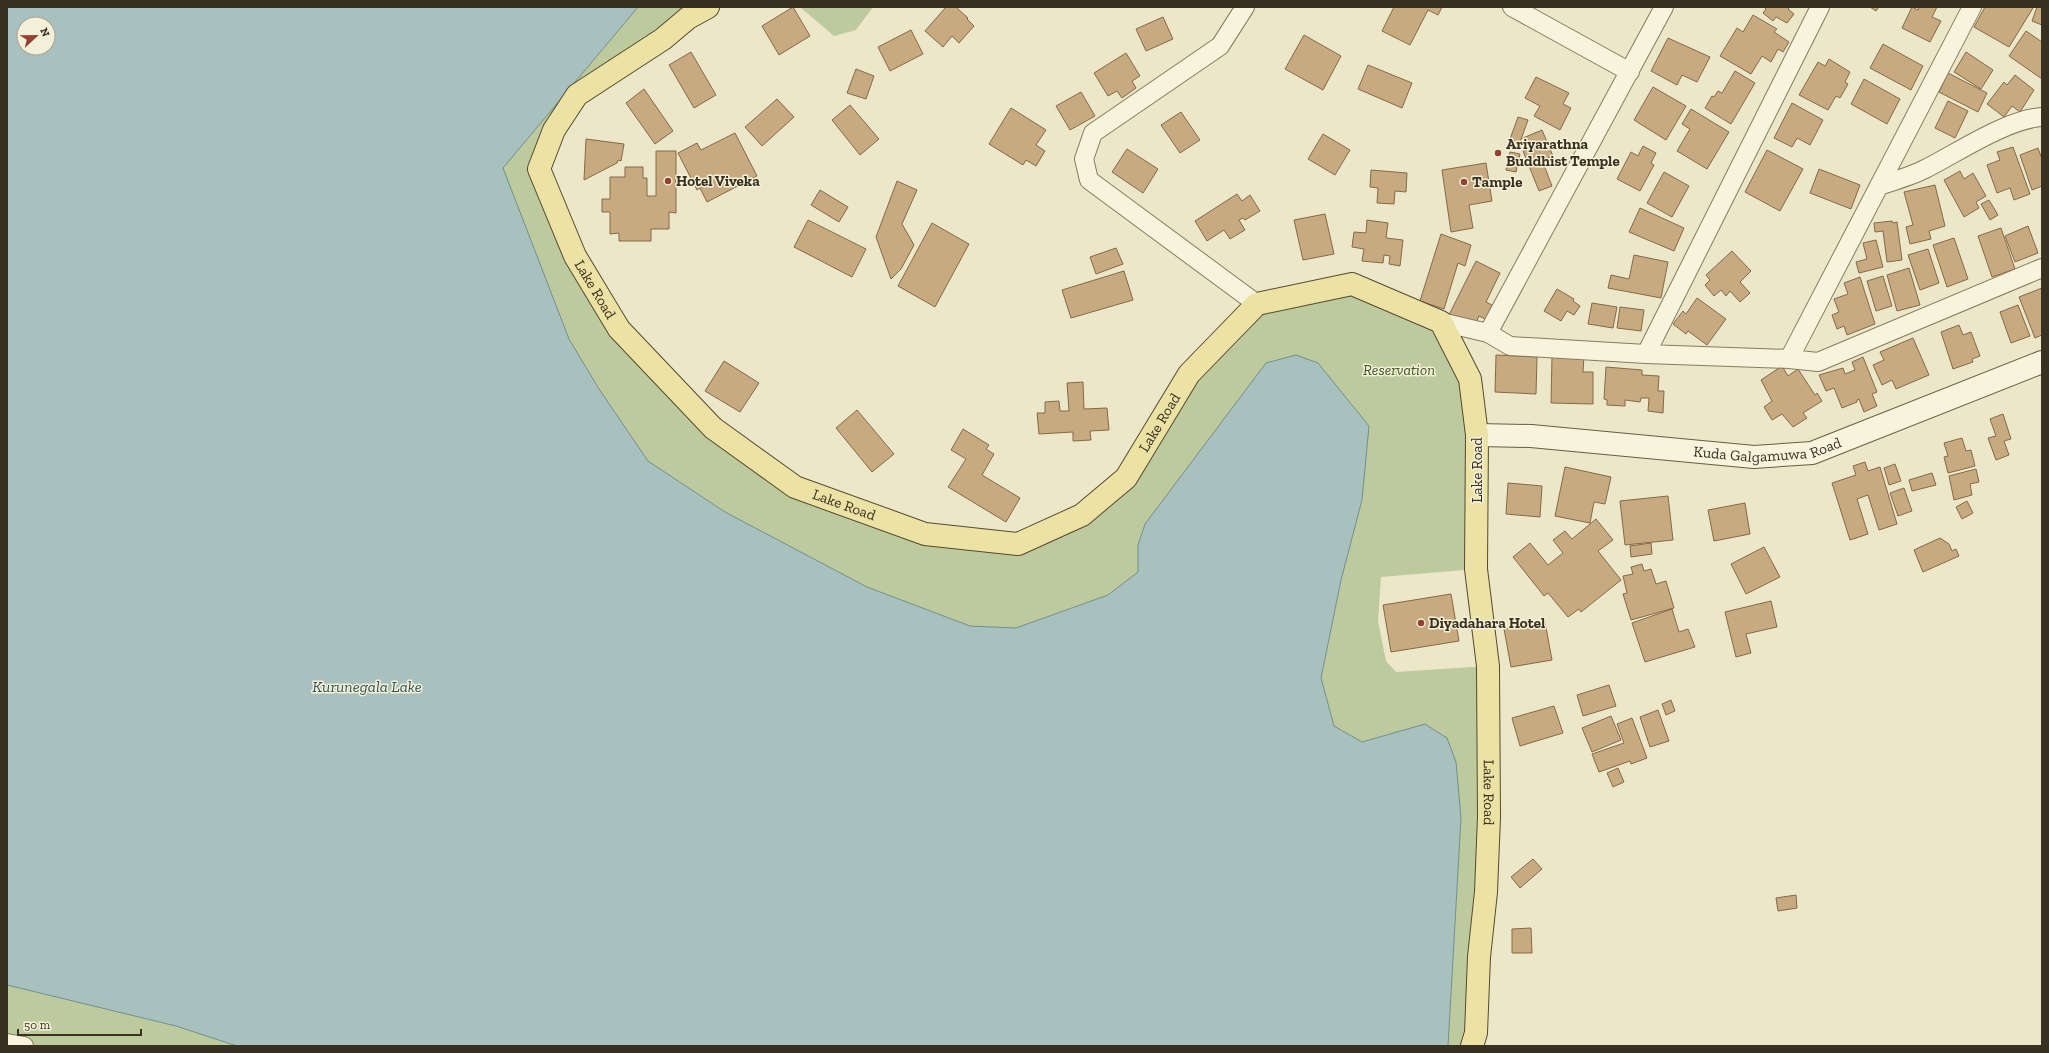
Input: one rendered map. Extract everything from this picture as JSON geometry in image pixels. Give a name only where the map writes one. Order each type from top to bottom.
[{"type":"main road","name":"Lake Road","points":[[708,7],[688,18],[663,39],[577,95],[554,130],[539,169],[575,256],[619,329],[713,428],[796,487],[925,534],[1018,544],[1082,515],[1126,478],[1189,374],[1257,304]]},
{"type":"main road","points":[[1257,304],[1352,284],[1440,322]]},
{"type":"main road","name":"Lake Road","points":[[1440,322],[1470,379],[1477,435],[1476,569],[1488,666],[1489,816],[1486,892],[1479,957],[1476,1033],[1472,1046]]},
{"type":"street","points":[[1245,7],[1220,46],[1093,133],[1084,159],[1090,180],[1257,304]]},
{"type":"street","points":[[1512,7],[1630,72]]},
{"type":"street","points":[[1488,333],[1664,7]]},
{"type":"street","points":[[1646,354],[1820,7]]},
{"type":"street","points":[[1789,358],[1972,7]]},
{"type":"street","points":[[1879,186],[1923,170],[1990,134],[2032,118],[2042,117]]},
{"type":"street","points":[[1440,322],[1488,333],[1510,346],[1646,354],[1789,358],[1818,362],[2042,268]]},
{"type":"street","name":"Kuda Galgamuwa Road","points":[[1477,435],[1531,436],[1754,457],[1812,453],[2042,362]]},
{"type":"street","points":[[7,1043],[24,1046]]},
{"type":"green space","name":"Reservation","points":[[638,7],[708,7],[577,95],[539,169],[619,329],[796,487],[925,534],[1018,544],[1126,478],[1189,374],[1257,304],[1352,284],[1441,322],[1470,379],[1476,569],[1381,577],[1378,621],[1386,661],[1396,672],[1488,666],[1472,1046],[1448,1046],[1461,818],[1425,724],[1362,742],[1334,726],[1321,678],[1341,580],[1362,500],[1188,470],[1145,524],[1138,545],[1138,572],[1108,595],[1016,628],[970,626],[867,587],[725,512],[648,461],[599,389],[569,339],[502,168]]},
{"type":"green space","points":[[800,7],[873,7],[856,30],[834,36]]},
{"type":"green space","points":[[7,985],[176,1026],[237,1046],[7,1046]]},
{"type":"water","name":"Kurunegala Lake","points":[[7,7],[638,7],[503,168],[569,339],[599,389],[648,461],[725,512],[867,587],[970,626],[1016,628],[1108,595],[1138,572],[1138,545],[1145,524],[1266,363],[1296,355],[1318,363],[1369,426],[1362,500],[1341,580],[1321,678],[1334,726],[1362,742],[1425,724],[1447,738],[1456,762],[1461,818],[1448,1046],[237,1046],[176,1026],[7,985]]},
{"type":"building","points":[[793,7],[810,36],[779,55],[762,26]]},
{"type":"building","points":[[946,7],[956,7],[974,26],[959,43],[952,36],[943,47],[925,31]]},
{"type":"building","points":[[1394,7],[1442,7],[1438,15],[1428,10],[1410,45],[1382,31]]},
{"type":"building","points":[[1764,7],[1790,7],[1788,9],[1794,14],[1787,23],[1776,17],[1773,21],[1763,13],[1766,9]]},
{"type":"building","points":[[1870,7],[1879,7],[1876,11]]},
{"type":"building","points":[[1912,7],[1918,10],[1919,7],[1937,7],[1932,17],[1941,21],[1930,42],[1902,28]]},
{"type":"building","points":[[1985,7],[2033,8],[2009,47],[1974,27]]},
{"type":"building","points":[[2037,7],[2042,7],[2042,25],[2032,21]]},
{"type":"building","points":[[1753,15],[1777,29],[1774,32],[1789,42],[1783,52],[1778,49],[1771,62],[1762,56],[1751,74],[1720,56],[1737,28],[1743,32]]},
{"type":"building","points":[[1163,17],[1173,39],[1146,51],[1136,29]]},
{"type":"building","points":[[911,30],[923,54],[890,71],[878,47]]},
{"type":"building","points":[[2026,31],[2042,42],[2042,79],[2009,56]]},
{"type":"building","points":[[1304,35],[1341,56],[1323,90],[1285,69]]},
{"type":"building","points":[[1668,38],[1710,57],[1697,82],[1682,75],[1677,85],[1651,71]]},
{"type":"building","points":[[1883,44],[1923,66],[1911,90],[1870,68]]},
{"type":"building","points":[[691,52],[716,95],[694,108],[669,65]]},
{"type":"building","points":[[1966,52],[1993,70],[1981,89],[1954,72]]},
{"type":"building","points":[[1126,53],[1140,76],[1132,81],[1136,88],[1122,98],[1117,91],[1108,96],[1094,73]]},
{"type":"building","points":[[1829,59],[1850,72],[1845,82],[1848,84],[1840,98],[1836,96],[1828,110],[1799,95],[1818,62],[1825,66]]},
{"type":"building","points":[[1368,65],[1412,83],[1402,108],[1358,89]]},
{"type":"building","points":[[856,69],[874,76],[866,99],[847,93]]},
{"type":"building","points":[[1735,71],[1755,83],[1731,124],[1705,108],[1712,96],[1714,97],[1718,91],[1722,93]]},
{"type":"building","points":[[1948,73],[1987,93],[1978,112],[1939,92]]},
{"type":"building","points":[[2015,75],[2034,90],[2020,112],[2012,106],[2004,117],[1987,104],[2004,82],[2007,85]]},
{"type":"building","points":[[1536,77],[1569,93],[1563,104],[1571,108],[1560,130],[1534,116],[1540,106],[1525,98]]},
{"type":"building","points":[[1864,79],[1900,99],[1887,124],[1851,104]]},
{"type":"building","points":[[1653,87],[1686,106],[1666,140],[1634,120]]},
{"type":"building","points":[[644,89],[673,131],[655,144],[626,103]]},
{"type":"building","points":[[1081,92],[1095,116],[1070,130],[1056,106]]},
{"type":"building","points":[[777,99],[794,117],[762,146],[745,127]]},
{"type":"building","points":[[1948,101],[1968,111],[1955,138],[1935,128]]},
{"type":"building","points":[[1792,103],[1823,120],[1810,145],[1797,138],[1792,147],[1774,138]]},
{"type":"building","points":[[850,105],[879,139],[860,155],[832,120]]},
{"type":"building","points":[[1011,108],[1046,130],[1036,145],[1045,151],[1036,166],[1026,160],[1023,165],[989,144]]},
{"type":"building","points":[[1691,109],[1729,132],[1707,169],[1677,151],[1690,129],[1682,124]]},
{"type":"building","points":[[1181,112],[1200,140],[1180,153],[1161,125]]},
{"type":"building","points":[[1518,117],[1528,120],[1519,145],[1509,142]]},
{"type":"building","points":[[1542,130],[1553,156],[1542,160],[1552,186],[1539,191],[1523,151],[1527,150],[1523,138]]},
{"type":"building","points":[[735,133],[757,176],[707,202],[700,188],[697,190],[678,153],[697,143],[701,150]]},
{"type":"building","points":[[1323,134],[1350,150],[1335,175],[1308,159]]},
{"type":"building","points":[[586,139],[624,144],[621,161],[618,160],[617,163],[584,180]]},
{"type":"building","points":[[1643,146],[1656,153],[1651,163],[1654,165],[1640,191],[1617,179],[1631,152],[1638,156]]},
{"type":"building","points":[[2013,147],[2030,194],[2014,200],[2010,188],[1997,193],[1987,165],[2000,160],[1997,152]]},
{"type":"building","points":[[2038,148],[2042,159],[2042,186],[2032,190],[2020,155]]},
{"type":"building","points":[[1127,149],[1158,169],[1143,193],[1112,172]]},
{"type":"building","points":[[1767,150],[1803,169],[1780,211],[1745,192]]},
{"type":"building","points":[[656,151],[676,151],[676,213],[669,212],[669,229],[651,229],[651,241],[619,241],[619,233],[610,234],[610,212],[602,212],[602,199],[610,199],[610,177],[625,177],[625,167],[643,167],[643,178],[647,178],[647,196],[656,196]]},
{"type":"building","points":[[1510,152],[1520,154],[1516,172],[1506,170]]},
{"type":"building","points":[[1486,163],[1492,201],[1469,205],[1473,228],[1451,232],[1442,170]]},
{"type":"building","points":[[1819,169],[1860,185],[1851,209],[1810,193]]},
{"type":"building","points":[[1371,170],[1407,173],[1406,192],[1395,191],[1394,204],[1377,203],[1378,188],[1370,187]]},
{"type":"building","points":[[1960,171],[1964,179],[1973,173],[1986,196],[1976,202],[1979,208],[1964,217],[1944,180]]},
{"type":"building","points":[[1664,172],[1689,186],[1672,217],[1647,203]]},
{"type":"building","points":[[897,181],[917,190],[902,224],[914,245],[901,269],[891,279],[876,237]]},
{"type":"building","points":[[1935,185],[1945,226],[1929,231],[1931,239],[1910,244],[1906,227],[1913,225],[1904,192]]},
{"type":"building","points":[[820,190],[848,207],[839,222],[811,205]]},
{"type":"building","points":[[1237,194],[1242,201],[1250,195],[1260,211],[1245,220],[1243,218],[1239,220],[1245,230],[1230,239],[1224,230],[1207,241],[1195,221]]},
{"type":"building","points":[[1989,200],[1998,215],[1990,220],[1981,204]]},
{"type":"building","points":[[1640,208],[1684,228],[1674,251],[1629,232]]},
{"type":"building","points":[[1325,214],[1334,254],[1303,260],[1294,220]]},
{"type":"building","points":[[808,220],[866,249],[852,277],[794,247]]},
{"type":"building","points":[[1367,220],[1388,223],[1386,238],[1403,240],[1400,266],[1389,264],[1390,256],[1384,255],[1383,263],[1362,261],[1364,249],[1352,247],[1354,232],[1366,233]]},
{"type":"building","points":[[1892,221],[1893,223],[1897,222],[1902,260],[1887,262],[1883,231],[1875,232],[1874,223]]},
{"type":"building","points":[[932,223],[969,244],[935,307],[898,286]]},
{"type":"building","points":[[2028,226],[2038,253],[2015,262],[2005,236]]},
{"type":"building","points":[[2001,228],[2015,269],[1992,277],[1978,236]]},
{"type":"building","points":[[1441,234],[1471,245],[1465,266],[1458,263],[1444,309],[1420,301]]},
{"type":"building","points":[[1954,238],[1968,279],[1947,287],[1933,245]]},
{"type":"building","points":[[1876,240],[1883,267],[1859,273],[1856,262],[1867,259],[1863,243]]},
{"type":"building","points":[[1116,248],[1123,264],[1096,274],[1090,257]]},
{"type":"building","points":[[1928,249],[1939,283],[1920,290],[1908,255]]},
{"type":"building","points":[[1732,251],[1751,271],[1740,282],[1750,293],[1740,302],[1730,291],[1726,296],[1721,290],[1714,296],[1705,285],[1710,280],[1706,275]]},
{"type":"building","points":[[1634,255],[1668,262],[1661,298],[1608,288],[1611,275],[1629,279]]},
{"type":"building","points":[[1476,261],[1500,273],[1486,302],[1496,307],[1489,321],[1479,316],[1474,328],[1449,315]]},
{"type":"building","points":[[1909,268],[1920,305],[1897,311],[1887,275]]},
{"type":"building","points":[[1124,271],[1133,300],[1071,318],[1062,290]]},
{"type":"building","points":[[1883,276],[1892,306],[1876,311],[1867,281]]},
{"type":"building","points":[[1860,277],[1875,324],[1847,335],[1844,326],[1837,329],[1832,315],[1839,312],[1834,299],[1848,294],[1844,283]]},
{"type":"building","points":[[2042,288],[2042,335],[2035,338],[2019,297]]},
{"type":"building","points":[[1557,289],[1574,299],[1573,301],[1580,306],[1574,315],[1567,311],[1561,321],[1544,311]]},
{"type":"building","points":[[1697,298],[1726,319],[1707,345],[1688,331],[1686,334],[1673,324],[1683,311],[1686,314]]},
{"type":"building","points":[[1592,303],[1617,307],[1613,328],[1588,324]]},
{"type":"building","points":[[2018,305],[2030,336],[2011,343],[2000,312]]},
{"type":"building","points":[[1620,307],[1644,310],[1641,331],[1617,328]]},
{"type":"building","points":[[1959,325],[1963,335],[1971,332],[1980,356],[1972,359],[1973,362],[1953,369],[1941,332]]},
{"type":"building","points":[[1913,338],[1929,375],[1896,389],[1892,380],[1882,385],[1873,365],[1884,360],[1880,352]]},
{"type":"building","points":[[1496,355],[1537,357],[1536,394],[1495,392]]},
{"type":"building","points":[[1552,356],[1584,356],[1583,372],[1593,372],[1593,404],[1551,403]]},
{"type":"building","points":[[1863,357],[1877,392],[1872,394],[1877,406],[1864,412],[1859,399],[1857,402],[1842,408],[1834,388],[1826,391],[1819,375],[1843,368],[1845,374],[1855,370],[1852,362]]},
{"type":"building","points":[[724,361],[759,383],[740,412],[705,391]]},
{"type":"building","points":[[1782,366],[1788,376],[1798,369],[1815,395],[1817,393],[1822,401],[1803,413],[1807,418],[1793,427],[1782,414],[1772,420],[1764,407],[1772,401],[1761,380]]},
{"type":"building","points":[[1606,367],[1642,370],[1642,375],[1659,376],[1658,391],[1664,391],[1663,413],[1648,411],[1649,398],[1641,398],[1640,402],[1625,400],[1625,406],[1607,405],[1607,400],[1604,399]]},
{"type":"building","points":[[1083,382],[1084,409],[1107,408],[1109,430],[1090,431],[1091,440],[1073,441],[1073,432],[1039,434],[1037,413],[1045,413],[1045,402],[1059,401],[1060,411],[1069,411],[1067,383]]},
{"type":"building","points":[[857,410],[894,454],[872,472],[836,428]]},
{"type":"building","points":[[2003,414],[2011,439],[2004,441],[2009,455],[1996,460],[1988,438],[1996,436],[1990,419]]},
{"type":"building","points":[[963,429],[989,445],[986,449],[994,454],[982,475],[1020,498],[1006,522],[948,487],[966,459],[951,450]]},
{"type":"building","points":[[1962,438],[1966,451],[1971,450],[1975,466],[1948,473],[1944,457],[1948,456],[1944,443]]},
{"type":"building","points":[[1865,462],[1868,471],[1880,467],[1897,524],[1879,530],[1868,495],[1857,499],[1868,534],[1850,540],[1832,483],[1856,475],[1853,466]]},
{"type":"building","points":[[1895,464],[1901,481],[1889,485],[1884,468]]},
{"type":"building","points":[[1565,467],[1611,477],[1605,504],[1594,502],[1590,523],[1555,516]]},
{"type":"building","points":[[1976,469],[1979,482],[1970,484],[1972,495],[1954,500],[1949,476]]},
{"type":"building","points":[[1932,473],[1936,485],[1912,491],[1909,480]]},
{"type":"building","points":[[1508,483],[1542,486],[1540,517],[1506,514]]},
{"type":"building","points":[[1904,488],[1912,511],[1898,516],[1890,493]]},
{"type":"building","points":[[1668,496],[1673,540],[1625,545],[1620,501]]},
{"type":"building","points":[[1967,501],[1973,513],[1962,519],[1956,507]]},
{"type":"building","points":[[1745,503],[1750,534],[1714,541],[1708,510]]},
{"type":"building","points":[[1596,519],[1613,540],[1598,551],[1621,580],[1581,612],[1579,609],[1568,617],[1548,593],[1544,596],[1513,557],[1530,543],[1548,565],[1563,553],[1553,540],[1565,531],[1572,539]]},
{"type":"building","points":[[1940,538],[1949,544],[1952,551],[1956,549],[1959,556],[1923,572],[1914,550]]},
{"type":"building","points":[[1651,543],[1652,554],[1631,557],[1630,546]]},
{"type":"building","points":[[1764,547],[1780,577],[1746,594],[1731,564]]},
{"type":"building","points":[[1642,564],[1644,571],[1651,569],[1656,584],[1666,581],[1674,608],[1631,620],[1623,594],[1627,593],[1623,576],[1633,574],[1631,567]]},
{"type":"building","name":"Diyadahara Hotel","points":[[1451,594],[1459,641],[1391,652],[1383,605]]},
{"type":"building","points":[[1771,601],[1777,627],[1746,634],[1751,653],[1736,657],[1725,612]]},
{"type":"building","points":[[1672,609],[1679,632],[1688,629],[1695,647],[1645,662],[1632,623]]},
{"type":"building","points":[[1545,622],[1552,660],[1511,667],[1504,629]]},
{"type":"building","points":[[1609,685],[1616,706],[1583,716],[1577,695]]},
{"type":"building","points":[[1671,700],[1675,711],[1666,715],[1662,704]]},
{"type":"building","points":[[1554,706],[1563,733],[1520,746],[1512,718]]},
{"type":"building","points":[[1658,710],[1669,741],[1650,747],[1640,717]]},
{"type":"building","points":[[1611,716],[1621,740],[1592,752],[1582,728]]},
{"type":"building","points":[[1632,718],[1647,758],[1631,764],[1630,761],[1599,772],[1592,754],[1624,743],[1617,724]]},
{"type":"building","points":[[1618,768],[1624,782],[1613,787],[1607,773]]},
{"type":"building","points":[[1533,859],[1542,869],[1520,888],[1511,877]]},
{"type":"building","points":[[1796,895],[1797,908],[1778,911],[1776,898]]},
{"type":"building","points":[[1531,928],[1532,953],[1512,953],[1512,929]]},
{"type":"place","name":"Ariyarathna Buddhist Temple","points":[[1498,153]]},
{"type":"place","name":"Hotel Viveka","points":[[668,181]]},
{"type":"place","name":"Tample","points":[[1464,182]]},
{"type":"place","name":"Diyadahara Hotel","points":[[1421,623]]}]
